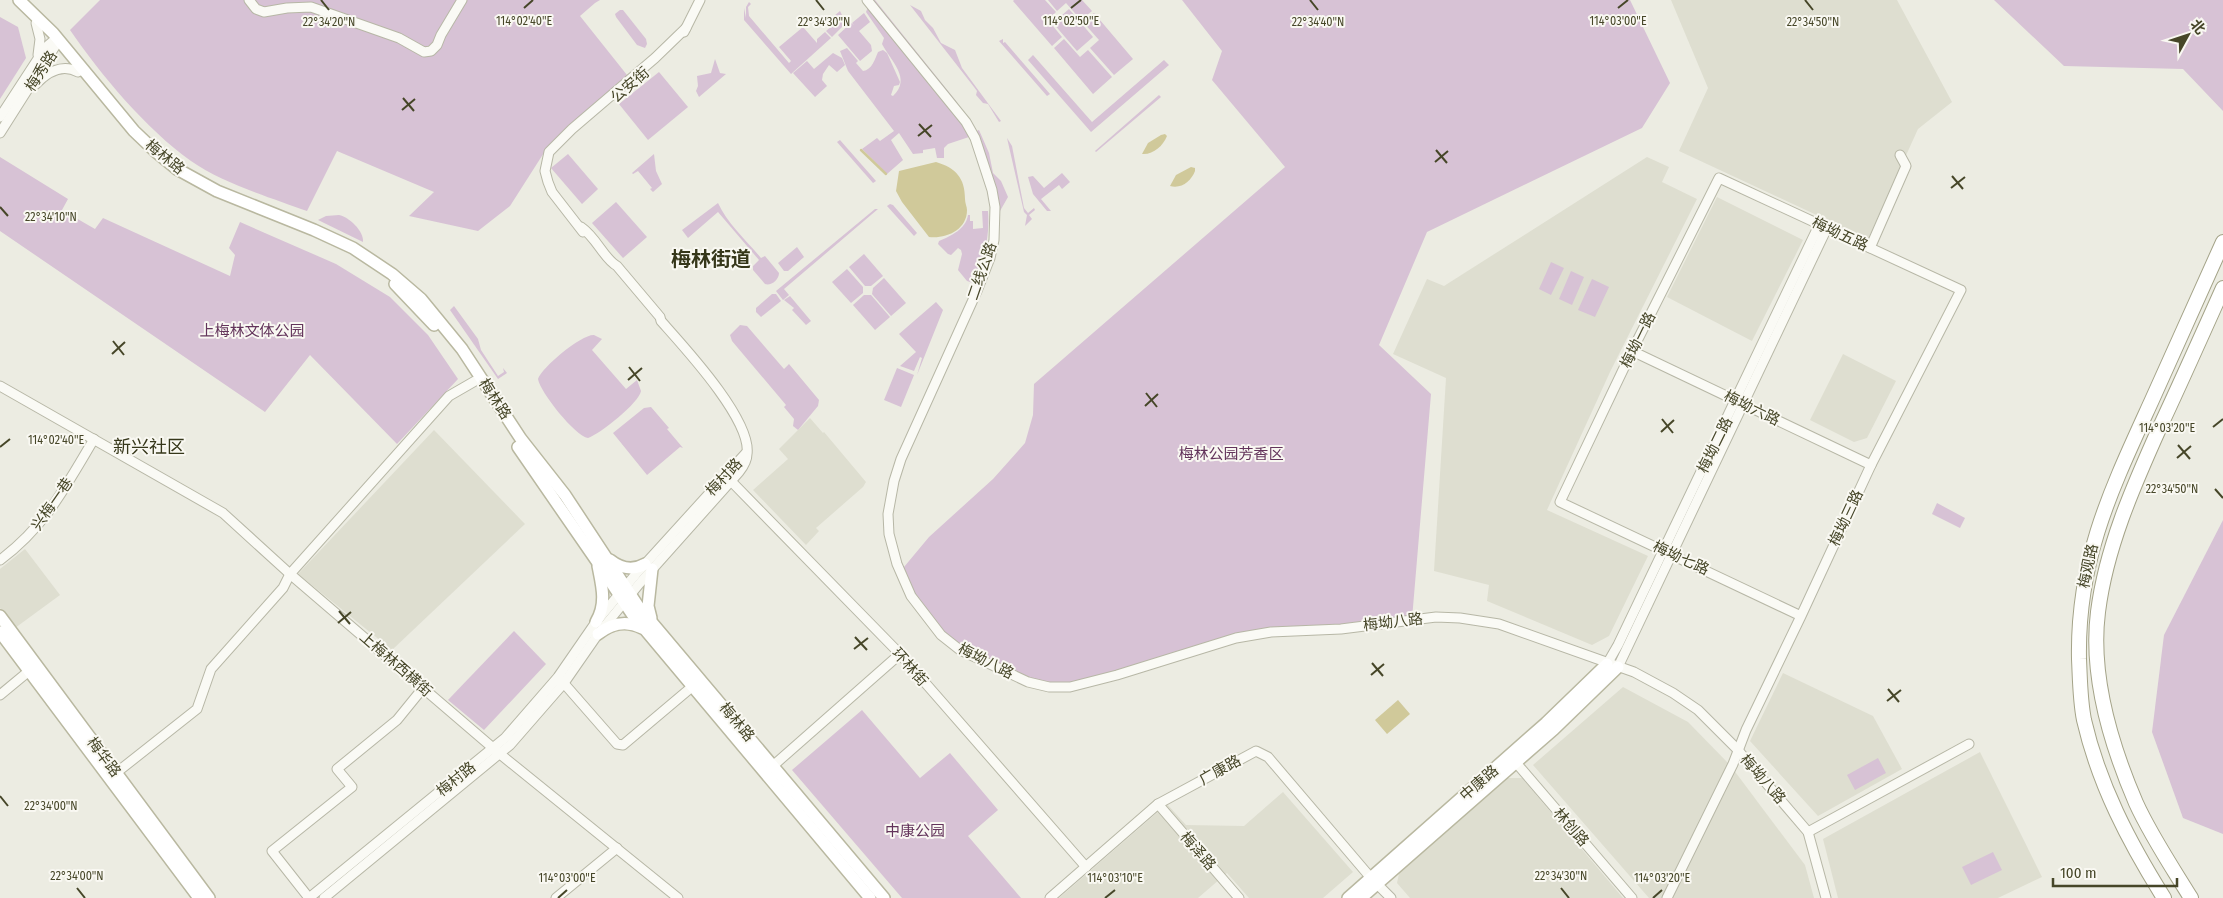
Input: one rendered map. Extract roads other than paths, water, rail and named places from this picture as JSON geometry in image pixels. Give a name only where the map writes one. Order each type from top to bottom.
[{"type":"highway","name":"梅观路","points":[[2163,897],[2129,839],[2105,790],[2094,757],[2084,718],[2080,681],[2080,607],[2093,542],[2107,502],[2223,242]]},
{"type":"highway","name":"梅观路","points":[[2191,898],[2136,804],[2119,759],[2108,718],[2096,646],[2098,612],[2104,576],[2128,501],[2223,288]]},
{"type":"highway","points":[[2161,847],[2198,898]]},
{"type":"main road","name":"梅林路","points":[[8,0],[36,23],[56,43],[139,145],[167,169],[214,196],[344,250],[390,279],[401,289],[441,333],[475,381],[513,441],[601,558]]},
{"type":"main road","name":"梅林路","points":[[20,0],[134,131],[178,169],[218,191],[353,248],[380,265],[411,290],[441,322],[462,349],[521,439],[561,490],[601,558],[625,594],[693,686],[870,898]]},
{"type":"main road","points":[[596,622],[601,612],[603,600],[601,558],[626,568],[648,567],[650,627],[623,623],[612,626],[598,634]]},
{"type":"main road","name":"梅华路","points":[[0,616],[209,898]]},
{"type":"main road","name":"梅林路","points":[[650,627],[774,765],[884,898]]},
{"type":"main road","name":"梅华路","points":[[0,632],[199,898]]},
{"type":"main road","name":"中康路","points":[[1348,898],[1374,881],[1513,759],[1599,674],[1612,666]]},
{"type":"main road","name":"中康路","points":[[1361,898],[1374,881]]},
{"type":"street","points":[[249,0],[256,9],[264,12],[287,8],[311,7],[399,38],[424,52],[431,51],[437,45],[462,0]]},
{"type":"street","name":"公安街","points":[[696,12],[700,0]]},
{"type":"street","name":"公安街","points":[[705,0],[686,28],[684,35],[658,61],[549,152],[545,171],[552,192],[581,227],[584,235],[609,260],[614,270],[657,319],[661,321],[723,395],[743,431],[748,452]]},
{"type":"street","name":"二线公路","points":[[868,0],[966,122],[975,138],[987,173],[995,207],[994,240],[985,272],[900,459],[894,481],[888,524],[897,564]]},
{"type":"street","points":[[36,23],[40,38],[37,60]]},
{"type":"street","name":"梅秀路","points":[[0,116],[45,48],[56,43]]},
{"type":"street","name":"梅秀路","points":[[0,133],[56,43]]},
{"type":"street","points":[[18,106],[32,88],[50,73],[66,69],[78,72]]},
{"type":"street","points":[[1870,248],[1906,166],[1900,155]]},
{"type":"street","name":"梅坳五路","points":[[1718,178],[1960,290]]},
{"type":"street","name":"梅坳一路","points":[[1560,502],[1718,178]]},
{"type":"street","name":"梅坳二路","points":[[1612,666],[1618,645],[1668,552],[1823,227]]},
{"type":"street","name":"梅坳三路","points":[[1667,898],[1733,764],[1737,749],[1802,616],[1871,465],[1960,290]]},
{"type":"street","name":"梅坳六路","points":[[1632,351],[1871,465]]},
{"type":"street","points":[[116,773],[197,709],[211,669],[283,588],[290,574],[449,396],[475,381]]},
{"type":"street","name":"上梅林西横街","points":[[0,386],[223,513],[290,574],[497,751],[678,898]]},
{"type":"street","name":"兴梅一巷","points":[[0,560],[22,543],[46,517],[94,439]]},
{"type":"street","name":"梅村路","points":[[561,680],[596,622],[625,594],[728,478],[748,452]]},
{"type":"street","name":"环林街","points":[[728,478],[900,654],[1086,867]]},
{"type":"street","name":"梅坳七路","points":[[1560,502],[1802,616]]},
{"type":"street","name":"梅坳八路","points":[[897,564],[911,596],[926,618],[950,643],[985,663],[1028,682],[1049,687],[1070,687],[1087,683],[1236,638],[1259,634],[1340,629],[1436,617],[1460,618],[1498,624],[1640,675],[1684,700],[1719,730],[1808,832],[1826,898]]},
{"type":"street","name":"梅村路","points":[[324,898],[497,751],[561,680],[598,634],[625,594]]},
{"type":"street","points":[[774,765],[900,654]]},
{"type":"street","points":[[0,695],[29,671]]},
{"type":"street","points":[[561,680],[617,744],[623,745],[693,686]]},
{"type":"street","points":[[309,898],[272,852],[352,787],[337,769],[397,720],[423,688]]},
{"type":"street","points":[[1808,832],[1969,744]]},
{"type":"street","name":"梅村路","points":[[309,898],[497,751]]},
{"type":"street","name":"广康路","points":[[1050,898],[1158,804],[1256,751],[1268,757],[1374,881],[1391,898]]},
{"type":"street","name":"林创路","points":[[1513,759],[1632,898]]},
{"type":"street","name":"梅泽路","points":[[1158,804],[1239,898]]},
{"type":"street","points":[[556,898],[617,848]]},
{"type":"waterway","points":[[861,150],[886,174]]},
{"type":"district","name":"梅林街道","points":[[711,259]]},
{"type":"district","name":"新兴社区","points":[[149,447]]},
{"type":"park label","name":"上梅林文体公园","points":[[252,331]]},
{"type":"park label","name":"梅林公园芳香区","points":[[1231,454]]},
{"type":"park label","name":"中康公园","points":[[915,831]]}]
